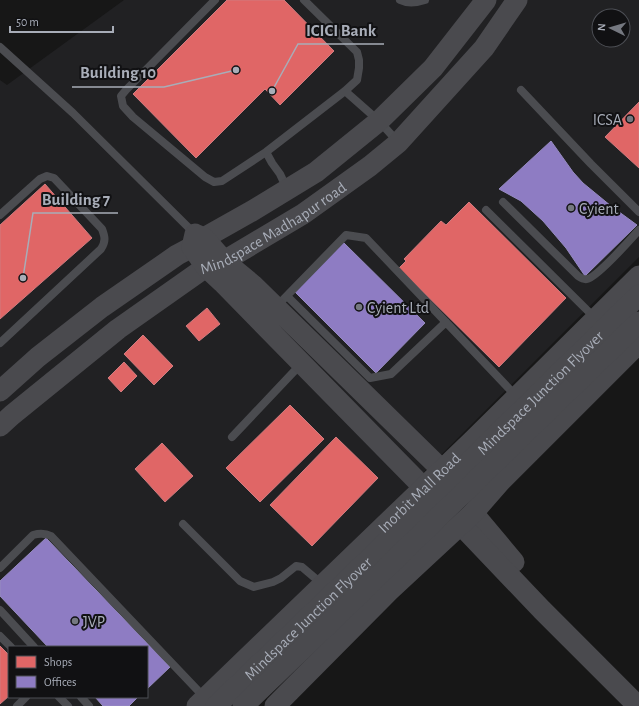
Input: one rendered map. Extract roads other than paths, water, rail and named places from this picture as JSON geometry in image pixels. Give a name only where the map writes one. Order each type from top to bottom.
[{"type":"main road","name":"Mindspace Madhapur road","points":[[0,391],[38,357],[102,307],[177,255],[197,239],[252,211],[316,172],[379,121],[433,68],[486,0]]},
{"type":"main road","name":"Mindspace Madhapur road","points":[[0,426],[118,329],[215,264],[303,214],[370,166],[398,143],[484,48],[517,0]]},
{"type":"main road","points":[[197,239],[215,264],[222,282],[424,488]]},
{"type":"main road","points":[[215,264],[282,302],[442,470]]},
{"type":"main road","name":"Inorbit Mall Road","points":[[206,703],[258,647],[424,488],[639,276]]},
{"type":"main road","name":"Mindspace Junction Flyover","points":[[206,703],[424,506],[639,295]]},
{"type":"main road","name":"Mindspace Junction Flyover","points":[[243,706],[639,322]]},
{"type":"main road","points":[[275,706],[389,591],[467,519],[499,483],[639,343]]},
{"type":"main road","points":[[467,519],[519,569],[549,608],[638,706]]},
{"type":"main road","points":[[549,608],[639,689]]},
{"type":"main road","points":[[258,647],[293,687]]},
{"type":"lane","points":[[215,0],[121,96],[123,106],[133,117],[205,177],[214,182],[222,181],[266,152],[357,80],[359,68],[357,52],[304,0]]},
{"type":"lane","points":[[400,0],[405,3],[414,3],[425,0]]},
{"type":"lane","points":[[0,47],[73,113],[197,239]]},
{"type":"lane","points":[[520,90],[596,170],[639,212]]},
{"type":"lane","points":[[345,91],[379,121],[398,143]]},
{"type":"lane","points":[[266,152],[280,174],[287,190]]},
{"type":"lane","points":[[0,215],[40,179],[47,176],[54,178],[102,228],[105,237],[104,244],[101,249],[0,343]]},
{"type":"lane","points":[[503,202],[582,279],[587,279],[597,273],[639,230]]},
{"type":"lane","points":[[486,210],[595,319]]},
{"type":"lane","points":[[446,322],[391,374],[370,378],[282,302],[346,235],[366,238],[446,322],[517,397]]},
{"type":"lane","points":[[232,437],[301,363]]},
{"type":"lane","points":[[183,524],[240,581],[254,587],[261,586],[281,578],[296,566],[302,567],[322,585]]},
{"type":"lane","points":[[0,568],[33,535],[46,533],[52,536],[206,703]]},
{"type":"lane","points":[[0,610],[33,646]]},
{"type":"lane","points":[[0,636],[9,646]]},
{"type":"lane","points":[[17,706],[25,698]]},
{"type":"lane","points":[[60,698],[68,706]]},
{"type":"lane","points":[[82,698],[89,706]]},
{"type":"place","name":"Building 10","points":[[236,70]]},
{"type":"place","name":"ICICI Bank","points":[[272,91]]},
{"type":"place","name":"ICSA","points":[[630,119]]},
{"type":"place","name":"Cyient","points":[[571,208]]},
{"type":"place","name":"Building 7","points":[[23,278]]},
{"type":"place","name":"Cyient Ltd","points":[[359,307]]},
{"type":"place","name":"JVP","points":[[75,621]]}]
